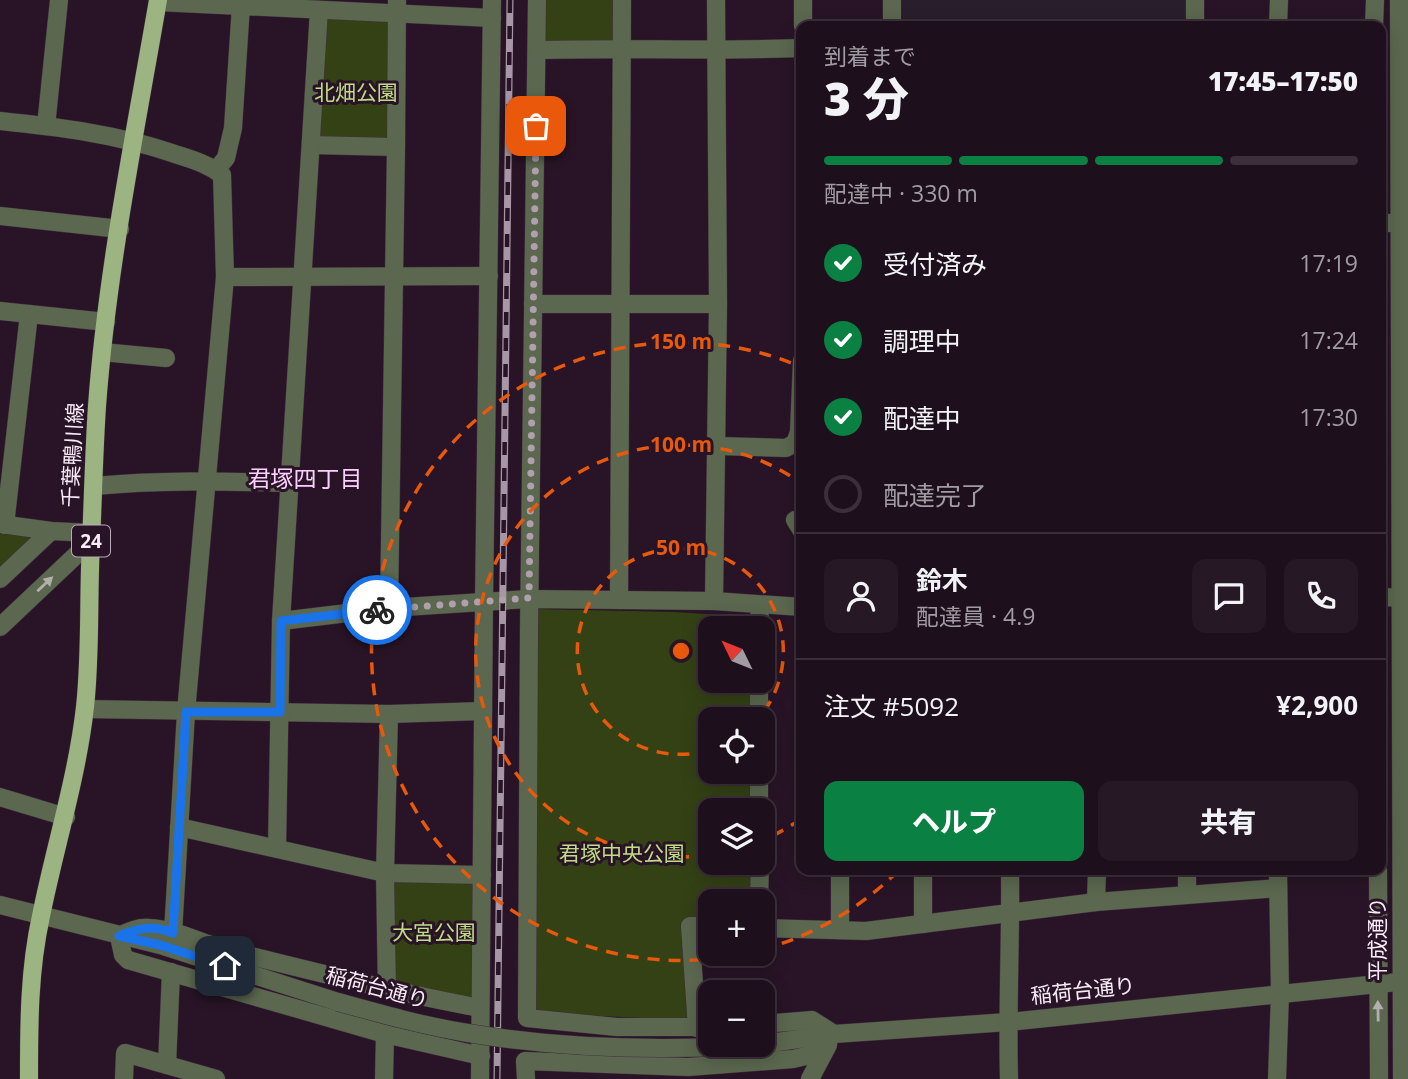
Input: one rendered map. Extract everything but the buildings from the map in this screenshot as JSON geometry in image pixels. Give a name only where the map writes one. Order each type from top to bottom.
[{"type":"main road","name":"千葉鴨川線","points":[[29,1079],[29,1006],[40,916],[65,817],[85,709],[90,647],[97,406],[102,352],[158,1]]},
{"type":"street","points":[[46,126],[59,0]]},
{"type":"street","points":[[537,0],[529,598],[527,1018],[617,1027],[698,1028]]},
{"type":"street","points":[[618,600],[622,0]]},
{"type":"street","points":[[714,601],[718,304],[716,0]]},
{"type":"street","points":[[803,0],[803,21]]},
{"type":"street","points":[[892,0],[892,21]]},
{"type":"street","points":[[1195,0],[1195,21]]},
{"type":"street","points":[[1278,21],[1279,0]]},
{"type":"street","points":[[1374,21],[1375,0]]},
{"type":"street","name":"平成通り","points":[[1399,0],[1404,223],[1405,982],[1402,1079]]},
{"type":"street","points":[[158,1],[319,10],[397,7],[492,9],[480,1079]]},
{"type":"street","points":[[216,170],[226,158],[233,128],[241,5]]},
{"type":"street","points":[[388,608],[397,7]]},
{"type":"street","points":[[277,848],[281,621],[319,10]]},
{"type":"street","points":[[537,50],[621,48],[715,51],[796,48]]},
{"type":"street","points":[[0,121],[134,140],[210,166],[222,175],[225,277],[186,712],[173,933]]},
{"type":"street","points":[[311,145],[397,147]]},
{"type":"street","points":[[0,216],[120,229]]},
{"type":"street","points":[[1386,223],[1404,223]]},
{"type":"street","points":[[225,277],[489,276]]},
{"type":"street","points":[[533,304],[718,304]]},
{"type":"street","points":[[0,311],[106,322]]},
{"type":"street","points":[[29,314],[2,524],[92,537]]},
{"type":"street","points":[[102,352],[166,358]]},
{"type":"street","points":[[716,446],[786,448],[796,440]]},
{"type":"street","points":[[94,486],[144,481],[205,480],[288,483]]},
{"type":"street","points":[[0,579],[51,531]]},
{"type":"street","points":[[0,627],[92,537]]},
{"type":"street","points":[[1386,597],[1404,598]]},
{"type":"street","points":[[281,621],[388,608],[529,598],[714,601],[796,607]]},
{"type":"street","points":[[760,605],[760,616]]},
{"type":"street","points":[[85,709],[388,714],[483,711]]},
{"type":"street","points":[[387,991],[385,873],[388,714]]},
{"type":"street","points":[[0,797],[65,817]]},
{"type":"street","points":[[179,827],[385,873],[482,875]]},
{"type":"street","points":[[840,875],[841,930]]},
{"type":"street","points":[[923,875],[923,924]]},
{"type":"street","points":[[1009,1079],[1010,875]]},
{"type":"street","points":[[1096,902],[1097,875]]},
{"type":"street","points":[[1187,875],[1187,894]]},
{"type":"street","name":"平成通り","points":[[1378,875],[1379,1079]]},
{"type":"street","points":[[775,928],[866,931],[1096,902],[1187,894],[1278,879],[1280,993],[1277,1079]]},
{"type":"street","name":"稲荷台通り","points":[[0,905],[160,945],[338,1002],[415,1023],[469,1034],[611,1047],[698,1047]]},
{"type":"street","points":[[698,926],[690,926],[698,984]]},
{"type":"street","points":[[480,1008],[387,991],[151,928],[136,928],[119,936],[123,955],[128,960],[385,1034],[481,1056]]},
{"type":"street","points":[[167,1065],[171,972]]},
{"type":"street","name":"稲荷台通り","points":[[775,1042],[834,1034],[1008,1021],[1405,982]]},
{"type":"street","points":[[775,1023],[812,1020],[834,1034]]},
{"type":"street","points":[[384,1079],[385,1034]]},
{"type":"street","points":[[526,1079],[526,1061],[688,1067],[793,1059],[810,1055],[834,1034]]},
{"type":"street","points":[[810,1079],[834,1034]]},
{"type":"street","points":[[124,1079],[125,1053],[213,1079]]},
{"type":"shaded area","points":[[902,0],[1187,0],[1187,21],[903,21]]},
{"type":"green space","points":[[543,0],[616,0],[616,37],[612,42],[547,44],[542,38]]},
{"type":"green space","name":"北畑公園","points":[[330,17],[389,19],[391,136],[386,141],[322,140],[318,135],[325,20]]},
{"type":"green space","points":[[0,526],[51,531],[0,579]]},
{"type":"green space","name":"君塚中央公園","points":[[539,609],[737,616],[698,616],[698,693],[753,693],[753,707],[698,707],[698,784],[753,784],[753,798],[698,798],[698,875],[754,875],[754,889],[698,889],[698,921],[683,920],[692,1015],[685,1020],[537,1013],[532,1008],[536,613]]},
{"type":"green space","name":"大宮公園","points":[[385,873],[482,875],[480,1008],[387,991]]},
{"type":"railway","points":[[497,1079],[510,0]]},
{"type":"way so far","points":[[377,610],[529,598],[536,126]]},
{"type":"district","name":"君塚四丁目","points":[[305,479]]},
{"type":"route","points":[[225,966],[160,945],[119,936],[136,928],[173,933],[186,712],[280,712],[281,621],[377,610]]}]
